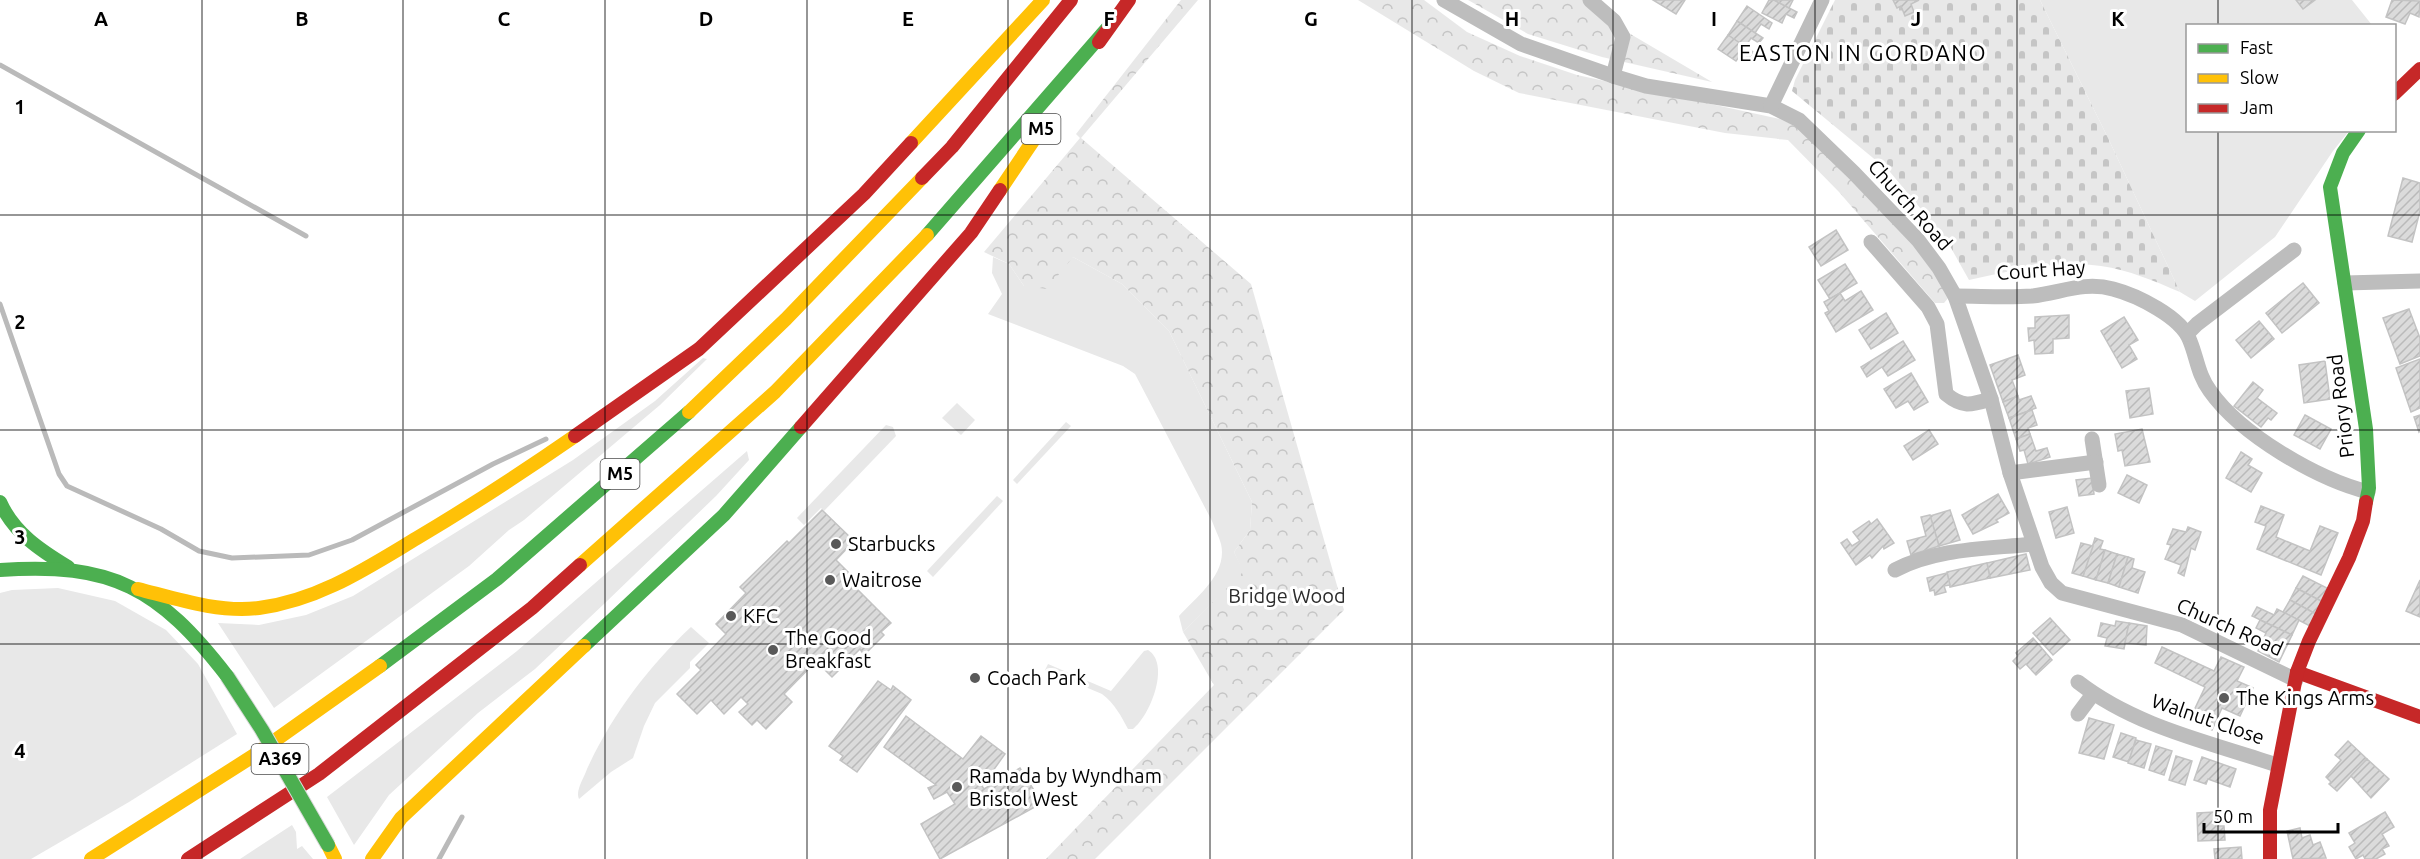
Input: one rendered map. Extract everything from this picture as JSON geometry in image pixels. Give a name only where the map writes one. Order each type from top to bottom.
[{"type":"main road","points":[[138,589],[190,603],[230,608],[258,608],[294,601],[342,583],[500,488],[699,349],[864,194],[1043,0]]},
{"type":"main road","name":"M5","points":[[91,859],[253,756],[406,647],[497,579],[589,501],[701,402],[777,328],[952,147],[1071,0]]},
{"type":"main road","name":"M5","points":[[188,859],[319,774],[532,608],[775,392],[910,254],[1130,0]]},
{"type":"main road","name":"M5","points":[[372,859],[386,836],[401,818],[732,506],[971,233],[1110,25]]},
{"type":"main road","points":[[2396,92],[2420,69]]},
{"type":"main road","name":"Priory Road","points":[[2270,859],[2270,810],[2277,765],[2297,676],[2308,641],[2349,558],[2363,520],[2368,492],[2366,429],[2345,283],[2335,235],[2330,187],[2343,153],[2358,132]]},
{"type":"main road","points":[[0,502],[16,528],[29,540],[68,567]]},
{"type":"main road","name":"A369","points":[[0,570],[31,566],[68,567],[138,589],[170,612],[194,633],[227,676],[262,730],[335,859]]},
{"type":"main road","points":[[2297,676],[2420,717]]},
{"type":"street","name":"Church Road","points":[[1444,0],[1521,44],[1613,76],[1646,86],[1771,106],[1799,120],[1918,240],[1939,267],[1955,296],[1991,399],[2010,473],[2033,544],[2051,583],[2062,592],[2182,625],[2297,676]]},
{"type":"street","points":[[1590,0],[1614,21],[1623,37],[1613,76]]},
{"type":"street","points":[[1771,106],[1822,0]]},
{"type":"street","points":[[2187,334],[2294,250]]},
{"type":"street","points":[[1872,251],[1928,307],[1936,324],[1946,393],[1958,403],[1965,404],[1991,399]]},
{"type":"street","points":[[2345,283],[2420,281]]},
{"type":"street","name":"Court Hay","points":[[1955,296],[2036,295],[2063,288],[2087,287],[2112,289],[2152,305],[2172,319],[2187,334],[2199,371],[2210,391],[2227,410],[2264,441],[2303,465],[2346,486],[2368,492]]},
{"type":"street","points":[[2092,440],[2099,485]]},
{"type":"street","points":[[2010,473],[2096,462]]},
{"type":"street","points":[[1895,570],[1912,561],[1934,555],[2033,544]]},
{"type":"street","name":"Walnut Close","points":[[2078,682],[2093,694],[2165,730],[2277,765]]},
{"type":"street","points":[[2078,714],[2093,694]]},
{"type":"green space","name":"Bridge Wood","points":[[1181,0],[1198,0],[1081,138],[1251,284],[1344,610],[1095,859],[1046,859],[1214,685],[1183,632],[1243,572],[1234,552],[1250,530],[1252,502],[1169,331],[1122,284],[1073,257],[1047,289],[1024,286],[1009,264],[984,252],[1080,138],[1076,134]]},
{"type":"green space","points":[[1358,0],[1424,0],[1467,32],[1520,56],[1577,75],[1780,119],[1800,128],[1913,243],[1950,296],[1944,303],[1935,303],[1839,192],[1788,140],[1725,133],[1519,93],[1474,71]]},
{"type":"green space","points":[[1468,0],[1584,0],[1610,22],[1712,82],[1602,57],[1528,34]]},
{"type":"green space","points":[[1835,0],[2040,0],[2180,292],[2131,273],[2085,264],[2035,267],[1969,280],[1946,239],[1890,172],[1792,91],[1795,80]]},
{"type":"green space","points":[[2040,0],[2352,0],[2371,24],[2186,24],[2186,132],[2348,132],[2275,237],[2195,301],[2180,292]]},
{"type":"green space","points":[[993,257],[1009,264],[1024,286],[1073,257],[1122,284],[1169,331],[1252,502],[1250,530],[1234,552],[1244,572],[1183,632],[1179,616],[1202,593],[1220,565],[1221,544],[1212,521],[1135,374],[1123,366],[988,314],[1002,294],[992,273]]},
{"type":"green space","points":[[703,358],[707,359],[660,405],[469,566],[274,708],[218,623],[259,625],[306,615],[353,596],[573,460],[655,401]]},
{"type":"green space","points":[[957,403],[975,420],[961,435],[942,418]]},
{"type":"green space","points":[[1066,422],[1071,426],[1017,484],[1013,480]]},
{"type":"green space","points":[[886,425],[893,427],[896,436],[824,511],[821,508],[804,525],[797,518]]},
{"type":"green space","points":[[747,451],[749,460],[716,496],[605,603],[535,669],[478,713],[389,795],[354,845],[327,797],[517,651]]},
{"type":"green space","points":[[997,496],[1003,501],[933,577],[927,571]]},
{"type":"green space","points":[[58,588],[115,601],[166,630],[198,664],[237,734],[129,802],[31,859],[0,859],[0,593],[12,590]]},
{"type":"green space","points":[[691,627],[709,643],[690,662],[690,668],[655,703],[633,758],[611,772],[579,799],[579,788],[587,769],[620,711],[660,658]]},
{"type":"green space","points":[[1148,650],[1155,657],[1158,666],[1156,690],[1146,713],[1133,729],[1128,729],[1114,706],[1102,694],[1045,670],[1048,664],[1111,691],[1144,651]]},
{"type":"green space","points":[[292,825],[296,832],[297,849],[302,846],[313,859],[240,859]]},
{"type":"building","points":[[1653,0],[1685,0],[1676,14]]},
{"type":"building","points":[[1769,0],[1774,0],[1797,12],[1794,18],[1786,14],[1782,23],[1762,13]]},
{"type":"building","points":[[1774,0],[1793,0],[1789,8]]},
{"type":"building","points":[[1893,0],[1919,0],[1911,4],[1914,12],[1905,16],[1901,6],[1897,8]]},
{"type":"building","points":[[2296,0],[2315,0],[2303,9]]},
{"type":"building","points":[[2392,0],[2420,1],[2419,17],[2410,13],[2405,24],[2386,17]]},
{"type":"building","points":[[1747,6],[1772,23],[1769,29],[1761,24],[1755,33],[1737,21]]},
{"type":"building","points":[[1737,21],[1763,38],[1759,43],[1751,38],[1745,47],[1728,35]]},
{"type":"building","points":[[1728,35],[1753,52],[1749,58],[1742,53],[1736,61],[1718,49]]},
{"type":"building","points":[[2403,178],[2420,183],[2420,211],[2412,242],[2388,236]]},
{"type":"building","points":[[1836,230],[1848,250],[1821,266],[1809,247]]},
{"type":"building","points":[[1845,264],[1857,283],[1830,299],[1818,280]]},
{"type":"building","points":[[2303,283],[2319,303],[2282,333],[2266,313]]},
{"type":"building","points":[[1861,291],[1873,310],[1836,332],[1825,313],[1829,311],[1824,302],[1840,293],[1845,301]]},
{"type":"building","points":[[2409,309],[2420,338],[2420,356],[2400,364],[2383,318]]},
{"type":"building","points":[[1886,313],[1898,333],[1871,349],[1859,330]]},
{"type":"building","points":[[2069,315],[2069,338],[2053,339],[2053,353],[2035,354],[2034,340],[2029,341],[2028,328],[2035,328],[2035,317]]},
{"type":"building","points":[[2124,317],[2138,340],[2129,345],[2137,359],[2122,368],[2101,331]]},
{"type":"building","points":[[2259,321],[2274,339],[2251,358],[2236,340]]},
{"type":"building","points":[[1903,341],[1915,360],[1888,376],[1882,367],[1867,377],[1861,367]]},
{"type":"building","points":[[2018,355],[2025,375],[2012,380],[2018,396],[2003,402],[1990,365]]},
{"type":"building","points":[[2420,359],[2420,408],[2411,412],[2396,368]]},
{"type":"building","points":[[2325,361],[2330,399],[2304,403],[2299,365]]},
{"type":"building","points":[[1911,373],[1928,402],[1914,410],[1908,401],[1896,408],[1884,389]]},
{"type":"building","points":[[2253,382],[2263,390],[2257,398],[2277,413],[2271,420],[2268,418],[2261,427],[2234,406]]},
{"type":"building","points":[[2149,388],[2153,414],[2130,418],[2126,391]]},
{"type":"building","points":[[2018,396],[2019,400],[2031,396],[2036,408],[2009,418],[2003,402]]},
{"type":"building","points":[[2032,410],[2037,425],[2028,428],[2030,434],[2016,439],[2009,418]]},
{"type":"building","points":[[2305,415],[2331,429],[2320,449],[2294,435]]},
{"type":"building","points":[[2420,415],[2420,431],[2419,432],[2414,417]]},
{"type":"building","points":[[2142,429],[2150,462],[2125,466],[2122,450],[2118,451],[2115,434]]},
{"type":"building","points":[[1929,430],[1938,444],[1913,460],[1904,446]]},
{"type":"building","points":[[2030,434],[2036,451],[2047,448],[2050,457],[2028,464],[2024,450],[2020,451],[2016,439]]},
{"type":"building","points":[[2241,452],[2252,459],[2248,465],[2262,473],[2251,492],[2226,478]]},
{"type":"building","points":[[2127,475],[2147,485],[2139,503],[2118,493]]},
{"type":"building","points":[[2092,478],[2094,494],[2079,496],[2076,480]]},
{"type":"building","points":[[1998,494],[2009,513],[1996,520],[1998,522],[1973,534],[1962,515]]},
{"type":"building","points":[[2261,506],[2284,515],[2276,537],[2310,551],[2320,526],[2338,533],[2321,575],[2257,549],[2266,526],[2255,522]]},
{"type":"building","points":[[2067,507],[2074,533],[2056,538],[2049,512]]},
{"type":"building","points":[[822,510],[854,541],[836,560],[850,574],[846,578],[891,623],[881,632],[884,635],[864,655],[860,649],[832,677],[821,666],[830,657],[825,652],[784,694],[792,702],[766,729],[757,720],[752,725],[739,712],[748,704],[741,697],[724,714],[711,700],[697,714],[677,694],[701,670],[696,665],[726,634],[716,624],[746,593],[740,587]]},
{"type":"building","points":[[1950,510],[1960,540],[1939,546],[1930,516]]},
{"type":"building","points":[[1930,515],[1939,546],[1911,555],[1907,541],[1926,536],[1921,517]]},
{"type":"building","points":[[1877,519],[1894,543],[1884,549],[1883,546],[1872,558],[1870,555],[1856,565],[1841,543],[1847,539],[1852,546],[1860,541],[1853,532],[1869,521],[1871,524]]},
{"type":"building","points":[[2188,527],[2201,532],[2195,550],[2191,548],[2184,576],[2178,573],[2181,565],[2165,559],[2171,545],[2167,544],[2173,529],[2186,532]]},
{"type":"building","points":[[2095,538],[2103,541],[2100,549],[2105,550],[2096,580],[2083,576]]},
{"type":"building","points":[[2081,543],[2093,546],[2083,576],[2072,573]]},
{"type":"building","points":[[2105,550],[2117,554],[2108,583],[2096,580]]},
{"type":"building","points":[[2026,554],[2030,570],[1990,578],[1987,563]]},
{"type":"building","points":[[2117,554],[2128,557],[2119,587],[2108,583]]},
{"type":"building","points":[[2128,557],[2134,559],[2132,568],[2145,572],[2138,593],[2119,587]]},
{"type":"building","points":[[1987,563],[1990,578],[1950,587],[1947,572]]},
{"type":"building","points":[[1947,573],[1950,585],[1944,586],[1946,592],[1935,595],[1934,590],[1930,591],[1927,578]]},
{"type":"building","points":[[2303,576],[2329,589],[2323,602],[2296,588]]},
{"type":"building","points":[[2420,580],[2420,617],[2406,611]]},
{"type":"building","points":[[2296,588],[2323,602],[2316,614],[2290,600]]},
{"type":"building","points":[[2290,600],[2316,614],[2310,626],[2283,612]]},
{"type":"building","points":[[2257,607],[2274,615],[2277,609],[2299,620],[2292,635],[2252,616]]},
{"type":"building","points":[[2050,618],[2070,640],[2053,655],[2033,633]]},
{"type":"building","points":[[2260,620],[2292,635],[2279,662],[2258,651],[2266,633],[2256,628]]},
{"type":"building","points":[[2116,621],[2129,623],[2124,649],[2105,646],[2107,638],[2098,636],[2101,623],[2115,626]]},
{"type":"building","points":[[2129,623],[2147,626],[2146,645],[2125,643]]},
{"type":"building","points":[[2033,638],[2052,660],[2036,675],[2026,664],[2020,669],[2013,661],[2018,656],[2016,653]]},
{"type":"building","name":"The Kings Arms","points":[[2162,647],[2214,671],[2221,657],[2244,667],[2237,681],[2253,688],[2240,716],[2222,708],[2212,730],[2190,719],[2205,687],[2155,663]]},
{"type":"building","points":[[878,681],[891,690],[893,686],[911,700],[857,772],[840,760],[843,756],[829,746]]},
{"type":"building","name":"Ramada by Wyndham Bristol West","points":[[906,716],[963,759],[981,736],[1005,754],[982,786],[984,789],[1020,768],[1042,803],[940,859],[921,824],[955,804],[947,792],[934,799],[928,788],[936,785],[884,747]]},
{"type":"building","points":[[2089,718],[2114,725],[2104,759],[2079,753]]},
{"type":"building","points":[[2121,733],[2136,738],[2129,762],[2113,757]]},
{"type":"building","points":[[2136,740],[2151,744],[2144,768],[2128,763]]},
{"type":"building","points":[[2348,741],[2367,759],[2337,791],[2329,784],[2331,782],[2326,777],[2341,760],[2335,755]]},
{"type":"building","points":[[2156,746],[2172,751],[2164,775],[2149,770]]},
{"type":"building","points":[[2176,756],[2192,761],[2185,785],[2169,780]]},
{"type":"building","points":[[2202,757],[2236,769],[2230,787],[2208,779],[2206,784],[2194,780]]},
{"type":"building","points":[[2367,759],[2389,779],[2371,798],[2351,776]]},
{"type":"building","points":[[2215,812],[2218,814],[2218,826],[2224,826],[2225,840],[2198,841],[2197,813]]},
{"type":"building","points":[[2385,812],[2394,827],[2382,834],[2389,846],[2382,849],[2385,854],[2376,859],[2365,859],[2363,855],[2356,859],[2349,847],[2355,843],[2349,833]]},
{"type":"building","points":[[2300,828],[2302,838],[2310,835],[2313,845],[2320,842],[2326,858],[2293,859],[2287,831]]},
{"type":"building","points":[[2241,847],[2242,859],[2215,859],[2214,849]]},
{"type":"waterway","points":[[0,65],[306,236]]},
{"type":"waterway","points":[[0,304],[59,474],[67,486],[161,529],[199,551],[232,558],[309,555],[352,540],[493,464],[546,439]]},
{"type":"waterway","points":[[439,859],[462,817]]},
{"type":"traffic: fast","points":[[927,235],[1110,25]]},
{"type":"traffic: fast","points":[[2358,132],[2343,153],[2330,187],[2366,429],[2369,488],[2366,502]]},
{"type":"traffic: fast","points":[[380,666],[497,579],[689,412]]},
{"type":"traffic: fast","points":[[584,646],[724,515],[801,427]]},
{"type":"traffic: fast","points":[[0,502],[20,532],[68,567]]},
{"type":"traffic: fast","points":[[0,570],[73,571],[103,577],[130,587],[155,602],[179,621],[227,676]]},
{"type":"traffic: fast","points":[[227,676],[262,730],[328,845]]},
{"type":"traffic: slow","points":[[911,143],[1043,0]]},
{"type":"traffic: slow","points":[[1000,190],[1045,123]]},
{"type":"traffic: slow","points":[[689,412],[786,319],[922,178]]},
{"type":"traffic: slow","points":[[580,565],[775,392],[927,235]]},
{"type":"traffic: slow","points":[[138,589],[229,609],[259,608],[302,598],[342,581],[380,560],[477,501],[575,436]]},
{"type":"traffic: slow","points":[[372,859],[401,818],[584,646]]},
{"type":"traffic: slow","points":[[91,859],[253,756],[380,666]]},
{"type":"traffic: slow","points":[[328,845],[335,859]]},
{"type":"traffic: jam","points":[[922,178],[952,147],[1071,0]]},
{"type":"traffic: jam","points":[[1099,42],[1129,0]]},
{"type":"traffic: jam","points":[[2396,92],[2420,69]]},
{"type":"traffic: jam","points":[[575,436],[699,349],[864,194],[911,143]]},
{"type":"traffic: jam","points":[[801,427],[971,233],[1000,190]]},
{"type":"traffic: jam","points":[[2270,859],[2270,810],[2297,672],[2309,641],[2349,558],[2363,521],[2366,502]]},
{"type":"traffic: jam","points":[[188,859],[319,774],[532,608],[580,565]]},
{"type":"traffic: jam","points":[[2297,672],[2420,717]]},
{"type":"place","name":"Starbucks","points":[[836,544]]},
{"type":"place","name":"Waitrose","points":[[830,580]]},
{"type":"place","name":"KFC","points":[[731,616]]},
{"type":"place","name":"The Good Breakfast","points":[[773,650]]},
{"type":"place","name":"Coach Park","points":[[975,678]]},
{"type":"place","name":"The Kings Arms","points":[[2224,698]]},
{"type":"place","name":"Ramada by Wyndham Bristol West","points":[[957,787]]},
{"type":"district","name":"EASTON IN GORDANO","points":[[1863,53]]}]
